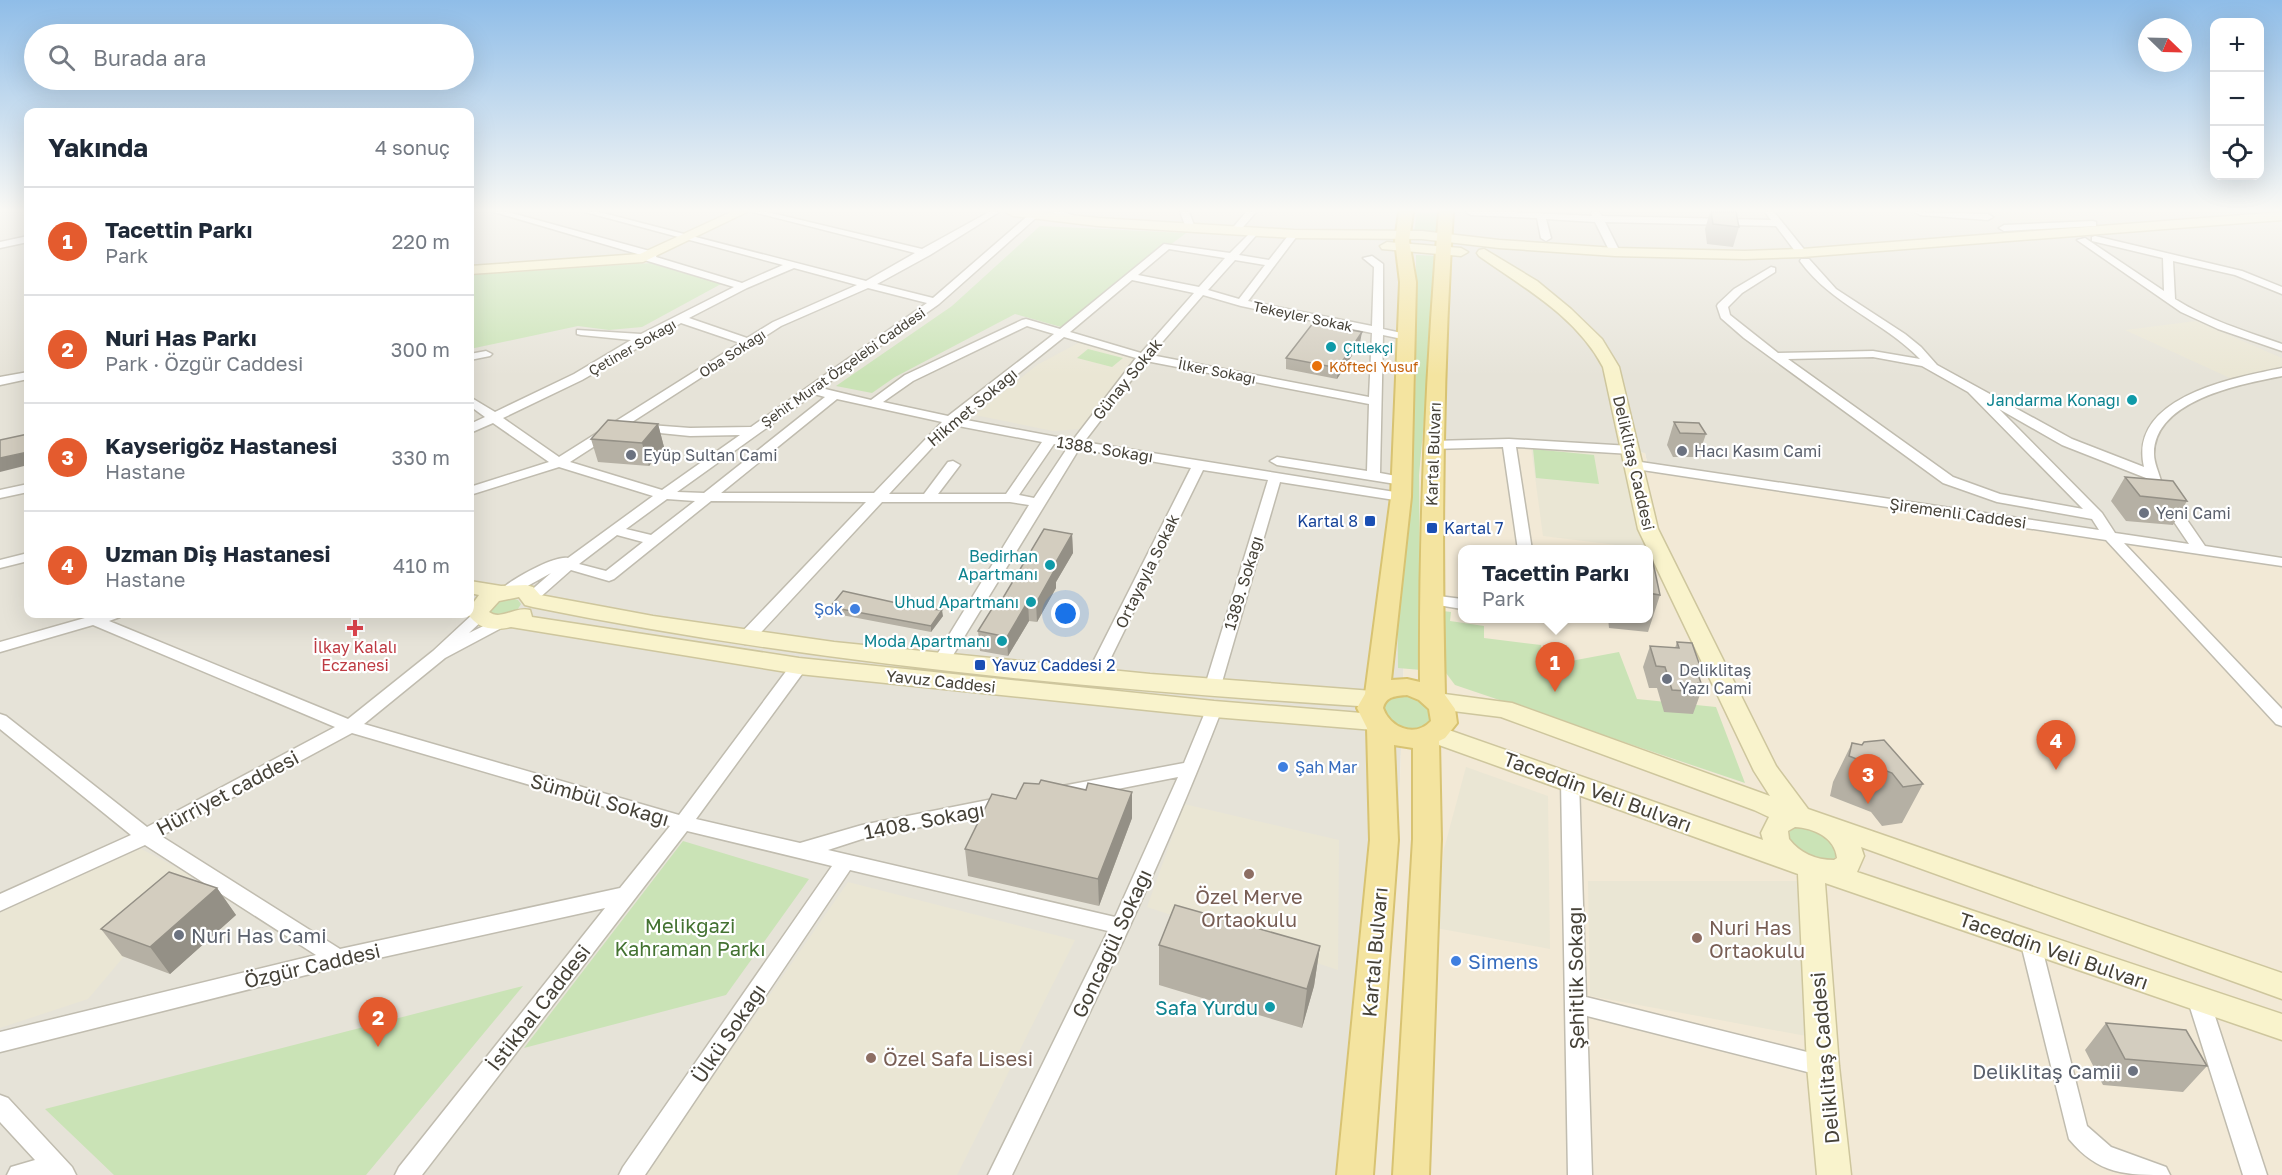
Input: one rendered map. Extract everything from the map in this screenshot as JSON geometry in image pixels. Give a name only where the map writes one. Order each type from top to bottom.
[{"type":"main road","name":"Kartal Bulvarı","points":[[1355,1175],[1384,840],[1376,711],[1402,489],[1407,338],[1406,267]]},
{"type":"main road","name":"Kartal Bulvarı","points":[[1435,699],[1431,600],[1432,445],[1443,267]]},
{"type":"main road","points":[[1407,687],[1435,699],[1444,716],[1443,723],[1430,735],[1407,738],[1376,711],[1388,689],[1407,687]]},
{"type":"main road","points":[[1411,1175],[1430,735]]},
{"type":"street","points":[[474,270],[520,267]]},
{"type":"street","points":[[683,267],[743,286]]},
{"type":"street","name":"Çetiner Sokağı","points":[[474,427],[579,377],[644,338],[743,286],[788,267]]},
{"type":"street","points":[[806,267],[935,302]]},
{"type":"street","name":"Oba Sokağı","points":[[474,490],[560,463],[777,324],[870,283],[900,267]]},
{"type":"street","name":"Şehit Murat Özçelebi Caddesi","points":[[532,599],[585,550],[935,302],[975,267]]},
{"type":"street","name":"Hikmet Sokağı","points":[[745,639],[882,496],[923,448],[950,421],[1062,333],[1141,267]]},
{"type":"street","name":"Günay Sokak","points":[[942,661],[1076,445],[1144,357],[1223,267]]},
{"type":"street","points":[[1241,303],[1269,267]]},
{"type":"street","points":[[1373,476],[1379,267]]},
{"type":"street","name":"Deliklitaş Caddesi","points":[[1504,267],[1532,284],[1585,330],[1607,358],[1611,367],[1644,516],[1654,542],[1766,771],[1796,817]]},
{"type":"street","name":"Deliklitaş Caddesi","points":[[1525,267],[1533,280],[1532,284]]},
{"type":"street","points":[[1810,267],[1816,276],[1835,293],[1907,340],[1934,366],[2067,442],[2152,475]]},
{"type":"street","points":[[2132,267],[2170,300],[2209,322],[2282,348]]},
{"type":"street","points":[[2168,267],[2170,300]]},
{"type":"street","points":[[2213,267],[2238,273],[2282,291]]},
{"type":"street","points":[[1771,270],[1723,304],[1722,311],[1737,327],[1948,480],[1997,498],[2097,516]]},
{"type":"street","name":"Tekeyler Sokak","points":[[1129,276],[1202,291],[1241,303],[1407,338]]},
{"type":"street","points":[[681,319],[748,342]]},
{"type":"street","name":"İlker Sokağı","points":[[873,404],[909,378],[1026,322],[1144,357],[1375,402]]},
{"type":"street","points":[[580,332],[644,338]]},
{"type":"street","points":[[474,356],[486,354]]},
{"type":"street","points":[[1777,356],[1873,354],[1905,358],[1934,366]]},
{"type":"street","points":[[2200,549],[2160,491],[2152,475],[2148,460],[2150,439],[2160,422],[2175,407],[2195,395],[2282,372]]},
{"type":"street","points":[[0,381],[24,377]]},
{"type":"street","points":[[1971,388],[2097,516],[2109,535],[2282,720]]},
{"type":"street","name":"1388. Sokağı","points":[[812,390],[950,421],[1076,445],[1275,478],[1402,489]]},
{"type":"street","points":[[568,565],[609,576],[835,395]]},
{"type":"street","points":[[474,404],[560,463],[663,495],[1010,498],[1039,503]]},
{"type":"street","points":[[619,426],[690,432],[752,431]]},
{"type":"street","points":[[1010,498],[1050,440]]},
{"type":"street","points":[[1509,443],[1524,545]]},
{"type":"street","name":"Şiremenli Caddesi","points":[[1432,445],[1509,443],[1632,458],[2282,562]]},
{"type":"street","points":[[1277,461],[1373,476],[1402,489]]},
{"type":"street","points":[[928,497],[953,465]]},
{"type":"street","name":"Ortayayla Sokak","points":[[1094,676],[1199,465]]},
{"type":"street","name":"1389. Sokağı","points":[[1213,699],[1275,478]]},
{"type":"street","points":[[0,494],[24,489]]},
{"type":"street","points":[[614,530],[653,540]]},
{"type":"street","name":"Şehit Murat Özçelebi Caddesi","points":[[505,592],[585,550]]},
{"type":"street","points":[[0,564],[24,558]]},
{"type":"street","points":[[474,588],[505,592]]},
{"type":"street","points":[[476,613],[483,603],[505,592]]},
{"type":"street","name":"Yavuz Caddesi","points":[[505,592],[526,592],[532,599],[627,621],[745,639],[1094,676],[1213,699]]},
{"type":"street","points":[[506,621],[529,609],[532,599]]},
{"type":"street","points":[[1431,600],[1458,603]]},
{"type":"street","name":"Yavuz Caddesi","points":[[476,613],[488,622],[506,621],[799,666],[1376,711]]},
{"type":"street","points":[[0,646],[104,618]]},
{"type":"street","name":"Hürriyet caddesi","points":[[0,903],[146,836],[350,726],[439,655],[472,618]]},
{"type":"street","name":"Sümbül Sokağı","points":[[96,621],[350,726],[682,823],[1120,926]]},
{"type":"street","name":"Hürriyet caddesi","points":[[439,655],[450,652],[506,621]]},
{"type":"street","name":"İstikbal Caddesi","points":[[407,1175],[626,896],[799,666]]},
{"type":"street","name":"Goncagül Sokağı","points":[[1000,1175],[1120,926],[1192,768],[1213,699]]},
{"type":"street","points":[[1435,699],[1504,709],[1763,802],[1796,817],[1910,851],[2183,954],[2282,986]]},
{"type":"street","points":[[0,720],[146,836],[338,958]]},
{"type":"street","name":"Taceddin Veli Bulvarı","points":[[1430,735],[1570,781],[1811,868],[2030,940],[2199,1001],[2282,1027]]},
{"type":"street","points":[[1044,796],[1192,768]]},
{"type":"street","name":"Şehitlik Sokağı","points":[[1570,781],[1580,1175]]},
{"type":"street","name":"1408. Sokağı","points":[[798,851],[862,832],[1021,801]]},
{"type":"street","points":[[1796,817],[1778,824],[1775,835],[1781,849],[1811,868],[1842,868],[1850,859],[1849,845],[1829,825]]},
{"type":"street","name":"Ülkü Sokağı","points":[[631,1175],[845,862]]},
{"type":"street","name":"Deliklitaş Caddesi","points":[[1811,868],[1823,1066],[1834,1175]]},
{"type":"street","name":"Özgür Caddesi","points":[[0,1041],[338,958],[626,896]]},
{"type":"street","points":[[2030,940],[2077,1131],[2087,1145],[2103,1157],[2157,1175]]},
{"type":"street","points":[[2199,1001],[2255,1175]]},
{"type":"street","points":[[1575,1004],[1823,1066]]},
{"type":"street","points":[[0,1106],[60,1171]]},
{"type":"street","points":[[19,1175],[60,1171]]},
{"type":"shaded area","points":[[0,267],[24,267],[24,618],[474,618],[474,267],[2282,267],[2282,562],[1648,466],[1645,453],[1525,441],[1411,441],[1398,840],[1372,1175],[0,1175]]},
{"type":"shaded area","points":[[2196,321],[2282,358],[2282,368],[2232,379],[2125,330]]},
{"type":"shaded area","points":[[1080,342],[1135,358],[1080,429],[1053,431],[975,415],[1037,365]]},
{"type":"shaded area","points":[[1411,441],[1525,441],[1645,453],[1648,466],[2282,562],[2282,1175],[1372,1175],[1398,840]]},
{"type":"shaded area","points":[[1531,447],[1626,456],[1648,545],[1616,545],[1543,536]]},
{"type":"shaded area","points":[[1466,767],[1548,796],[1550,949],[1436,928],[1444,849]]},
{"type":"shaded area","name":"Özel Merve Ortaokulu","points":[[1184,804],[1339,840],[1338,970],[1147,907]]},
{"type":"shaded area","points":[[136,846],[192,876],[88,999],[0,1028],[0,912]]},
{"type":"shaded area","name":"Nuri Has Ortaokulu","points":[[1588,881],[1798,881],[1817,1038],[1590,996]]},
{"type":"shaded area","name":"Özel Safa Lisesi","points":[[848,882],[1075,940],[957,1175],[645,1175]]},
{"type":"green space","points":[[593,267],[664,267],[721,284],[642,327],[609,330],[578,326],[474,348],[474,275]]},
{"type":"green space","points":[[995,267],[1141,267],[1061,327],[1015,314],[895,377],[872,393],[836,386],[952,306]]},
{"type":"green space","points":[[1416,267],[1438,267],[1419,475],[1421,670],[1398,668],[1397,570],[1411,473],[1416,374]]},
{"type":"green space","points":[[1088,349],[1123,358],[1112,367],[1077,358]]},
{"type":"green space","points":[[1533,449],[1594,455],[1599,484],[1536,478]]},
{"type":"green space","points":[[511,598],[518,600],[521,604],[516,612],[491,617],[488,608],[497,601]]},
{"type":"green space","points":[[1435,610],[1451,612],[1450,621],[1484,626],[1484,638],[1541,645],[1544,666],[1619,652],[1637,699],[1716,707],[1745,783],[1455,685],[1443,669]]},
{"type":"green space","points":[[1397,695],[1416,697],[1430,706],[1429,723],[1418,729],[1411,729],[1387,722],[1382,705],[1387,699]]},
{"type":"green space","points":[[1798,826],[1829,835],[1838,854],[1833,860],[1820,862],[1799,851],[1788,843],[1790,830]]},
{"type":"green space","name":"Melikgazi Kahraman Parkı","points":[[683,841],[809,879],[726,995],[524,1048]]},
{"type":"green space","points":[[523,986],[366,1175],[114,1175],[45,1109]]},
{"type":"building","points":[[1313,323],[1362,332],[1338,368],[1286,358]]},
{"type":"building","points":[[608,420],[658,424],[642,443],[591,439]]},
{"type":"building","points":[[1674,422],[1699,423],[1706,434],[1680,433]]},
{"type":"building","points":[[24,435],[24,453],[0,458],[0,440]]},
{"type":"building","points":[[2125,477],[2173,481],[2187,501],[2140,496]]},
{"type":"building","points":[[1044,529],[1072,534],[1036,603],[1028,601],[1007,637],[978,631],[993,607],[997,608]]},
{"type":"building","points":[[1653,562],[1660,595],[1653,594]]},
{"type":"building","points":[[843,591],[919,608],[942,610],[931,626],[830,607]]},
{"type":"building","points":[[1677,642],[1692,643],[1701,669],[1696,669],[1701,683],[1698,683],[1701,692],[1672,690],[1665,667],[1656,666],[1650,646],[1679,648]]},
{"type":"building","points":[[1884,740],[1923,784],[1903,787],[1892,773],[1849,756],[1852,743],[1862,745],[1864,742]]},
{"type":"building","points":[[1041,780],[1086,790],[1088,783],[1132,792],[1098,879],[965,849],[992,794],[1016,799],[1024,783],[1039,784]]},
{"type":"building","points":[[169,872],[217,888],[150,947],[101,929]]},
{"type":"building","points":[[1175,905],[1320,946],[1307,989],[1159,945]]},
{"type":"building","points":[[2106,1023],[2186,1030],[2207,1066],[2125,1059]]},
{"type":"place","name":"Çitlekçi","points":[[1331,347]]},
{"type":"place","name":"Köfteci Yusuf","points":[[1317,366]]},
{"type":"place","name":"Jandarma Konağı","points":[[2132,400]]},
{"type":"place","name":"Hacı Kasım Cami","points":[[1682,451]]},
{"type":"place","name":"Eyüp Sultan Cami","points":[[631,455]]},
{"type":"place","name":"Yeni Cami","points":[[2144,513]]},
{"type":"place","name":"Kartal 8","points":[[1370,521]]},
{"type":"place","name":"Kartal 7","points":[[1432,528]]},
{"type":"place","name":"Bedirhan Apartmanı","points":[[1050,565]]},
{"type":"place","name":"Uhud Apartmanı","points":[[1031,602]]},
{"type":"place","name":"Şok","points":[[855,609]]},
{"type":"place","name":"İlkay Kalalı Eczanesi","points":[[355,628]]},
{"type":"place","name":"Moda Apartmanı","points":[[1002,641]]},
{"type":"place","name":"Yavuz Caddesi 2","points":[[980,665]]},
{"type":"place","name":"Deliklitaş Yazı Cami","points":[[1667,679]]},
{"type":"place","name":"Tacettin Parkı","points":[[1555,692]]},
{"type":"place","name":"Şah Mar","points":[[1283,767]]},
{"type":"place","name":"Uzman Diş Hastanesi","points":[[2056,770]]},
{"type":"place","name":"Kayserigöz Hastanesi","points":[[1868,804]]},
{"type":"place","name":"Özel Merve Ortaokulu","points":[[1249,874]]},
{"type":"place","name":"Nuri Has Cami","points":[[179,935]]},
{"type":"place","name":"Nuri Has Ortaokulu","points":[[1697,938]]},
{"type":"place","name":"Simens","points":[[1456,961]]},
{"type":"place","name":"Safa Yurdu","points":[[1270,1007]]},
{"type":"place","name":"Nuri Has Parkı","points":[[378,1047]]},
{"type":"place","name":"Özel Safa Lisesi","points":[[871,1058]]},
{"type":"place","name":"Deliklitaş Camii","points":[[2133,1071]]}]
